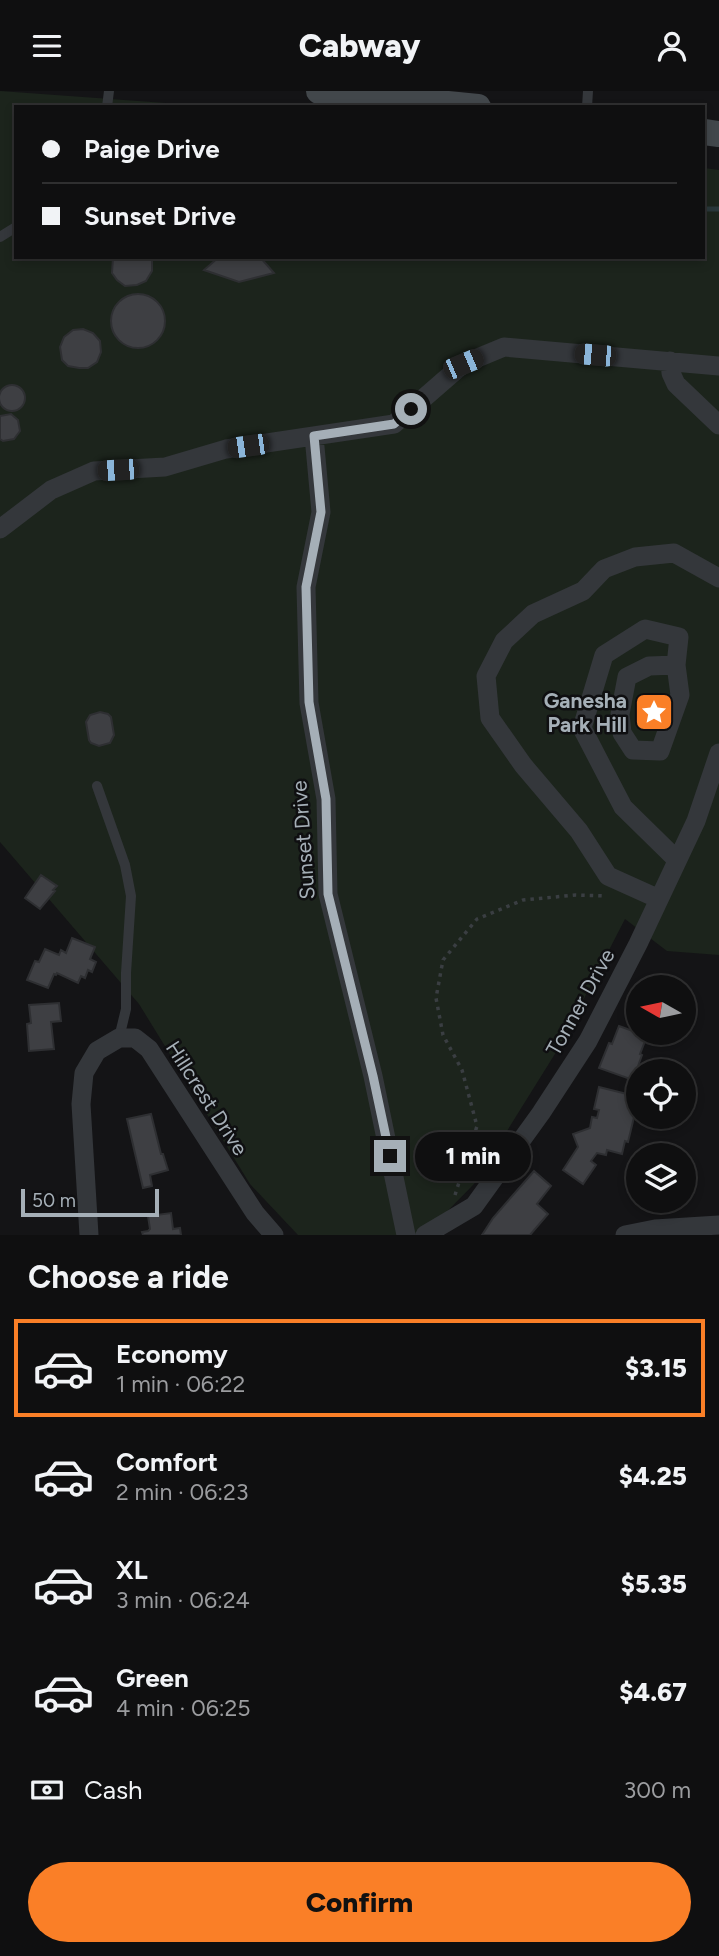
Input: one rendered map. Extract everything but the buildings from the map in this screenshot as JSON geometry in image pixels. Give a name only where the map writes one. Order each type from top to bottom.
[{"type":"main road","points":[[319,91],[458,105]]},
{"type":"street","points":[[0,529],[51,490],[94,471],[165,467],[226,449],[394,424],[463,364],[505,347],[719,366]]},
{"type":"street","points":[[670,361],[676,384],[719,425]]},
{"type":"street","name":"Sunset Drive","points":[[314,436],[321,512],[306,587],[309,702],[326,799],[328,894],[373,1076],[406,1235]]},
{"type":"street","points":[[659,899],[608,876],[579,831],[523,765],[490,718],[486,676],[504,641],[533,614],[583,591],[604,569],[635,557],[674,553],[719,578]]},
{"type":"street","points":[[676,665],[649,666],[627,677],[620,715],[622,733],[633,750],[660,751],[680,695],[676,665],[679,637],[645,629],[604,655],[582,728],[623,807],[677,860]]},
{"type":"street","name":"Tonner Drive","points":[[425,1235],[474,1206],[541,1113],[588,1041],[696,821],[719,753]]},
{"type":"street","points":[[89,1235],[81,1104],[84,1073],[97,1051],[118,1038]]},
{"type":"street","name":"Hillcrest Drive","points":[[118,1038],[135,1038],[149,1049],[255,1213],[274,1235]]},
{"type":"street","points":[[625,1235],[655,1229],[719,1226]]},
{"type":"lane","points":[[97,786],[125,865],[131,896],[126,1009],[118,1038]]},
{"type":"path","points":[[449,1202],[457,1193],[477,1126],[462,1070],[443,1035],[436,998],[443,960],[477,919],[523,900],[576,895],[618,897]]},
{"type":"shaded area","points":[[0,91],[193,105],[14,105],[14,259],[705,259],[705,168],[719,170],[719,955],[667,951],[625,919],[558,1049],[474,1184],[424,1235],[298,1235],[250,1184],[139,1004],[0,842]]},
{"type":"waterway","points":[[705,209],[719,209]]},
{"type":"place","name":"Ganesha Park Hill","points":[[654,712]]},
{"type":"route","points":[[390,1156],[328,894],[326,799],[309,702],[306,587],[321,512],[314,436],[394,424],[411,409]]}]
